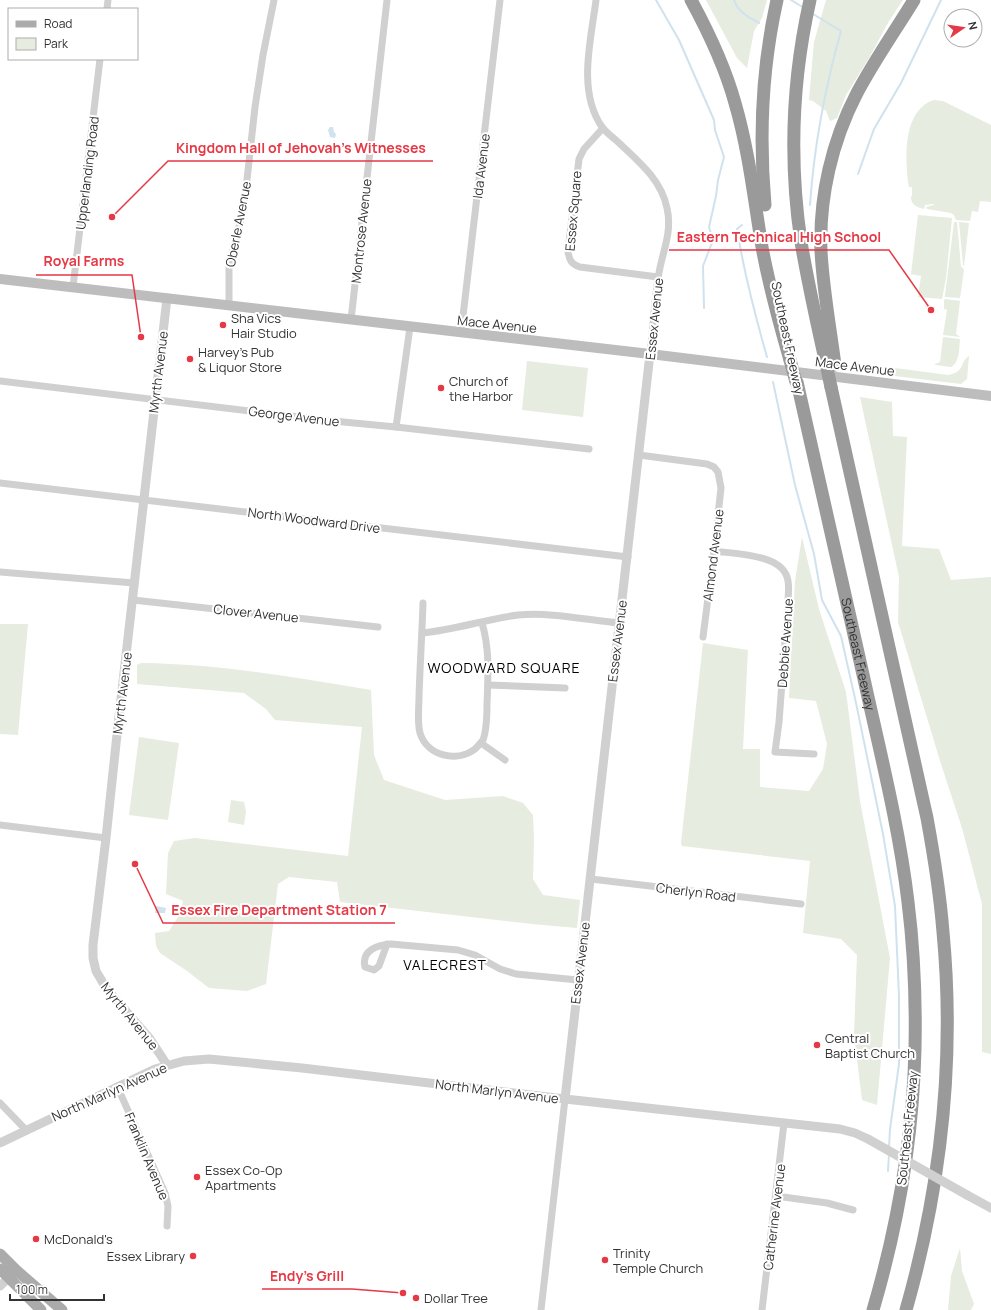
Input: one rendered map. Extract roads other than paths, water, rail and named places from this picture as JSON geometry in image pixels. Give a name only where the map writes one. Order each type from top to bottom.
[{"type":"highway","points":[[691,0],[716,51],[735,102],[752,174],[762,248],[769,281],[776,311],[791,360]]},
{"type":"highway","name":"Southeast Freeway","points":[[777,0],[764,82],[762,135],[763,181],[770,246],[775,280],[791,360],[801,398],[896,825],[908,901],[914,972],[915,1047],[910,1124],[905,1168],[889,1248],[873,1310]]},
{"type":"highway","points":[[810,0],[796,83],[794,146],[795,184],[801,241],[807,274],[831,365],[851,472],[928,818],[940,898],[946,969],[947,1048],[942,1125],[923,1269],[914,1310]]},
{"type":"highway","points":[[831,365],[821,250],[822,211],[828,175],[840,131],[857,93],[914,0]]},
{"type":"highway","points":[[865,1310],[886,1248],[905,1168]]},
{"type":"highway","points":[[906,1310],[918,1268],[935,1182]]},
{"type":"main road","name":"Mace Avenue","points":[[0,279],[650,354],[991,396]]},
{"type":"main road","points":[[0,1254],[62,1310]]},
{"type":"main road","points":[[0,1269],[4,1282],[41,1310]]},
{"type":"street","name":"Oberle Avenue","points":[[228,305],[229,266],[244,207],[255,107],[263,55],[274,0]]},
{"type":"street","name":"Montrose Avenue","points":[[351,320],[387,0]]},
{"type":"street","name":"Ida Avenue","points":[[461,333],[500,0]]},
{"type":"street","name":"Essex Avenue","points":[[541,1310],[619,624],[628,557],[658,277],[666,248],[669,226],[668,208],[665,198],[656,181],[652,175],[603,128],[592,103],[587,79],[596,0]]},
{"type":"street","name":"Upperlanding Road","points":[[73,287],[100,60]]},
{"type":"street","name":"Essex Square","points":[[603,128],[584,149],[579,158],[568,251],[570,260],[572,264],[580,267],[658,277]]},
{"type":"street","name":"Myrth Avenue","points":[[167,298],[93,945],[93,958],[96,970],[106,988],[150,1039],[167,1065]]},
{"type":"street","points":[[396,427],[410,327]]},
{"type":"street","name":"George Avenue","points":[[0,381],[333,421],[589,449]]},
{"type":"street","name":"Almond Avenue","points":[[639,455],[707,464],[714,467],[718,472],[721,488],[703,637]]},
{"type":"street","name":"North Woodward Drive","points":[[0,483],[628,557]]},
{"type":"street","name":"Debbie Avenue","points":[[714,551],[767,559],[778,564],[786,574],[788,585],[788,602],[779,722],[775,752],[814,754]]},
{"type":"street","points":[[0,572],[134,583]]},
{"type":"street","name":"Clover Avenue","points":[[133,600],[378,627]]},
{"type":"street","points":[[423,603],[419,718],[420,733],[430,748],[442,755],[450,757],[468,753],[481,743],[483,739],[485,731],[488,685],[488,652],[482,623]]},
{"type":"street","points":[[422,633],[448,630],[506,617],[535,615],[619,624]]},
{"type":"street","points":[[488,685],[565,688]]},
{"type":"street","points":[[481,743],[505,760]]},
{"type":"street","points":[[0,825],[106,838]]},
{"type":"street","name":"Cherlyn Road","points":[[591,879],[801,904]]},
{"type":"street","points":[[387,944],[458,950],[475,955],[500,969],[516,974],[578,980]]},
{"type":"street","name":"North Marlyn Avenue","points":[[0,1142],[155,1069],[198,1059],[221,1059],[840,1129],[868,1138],[991,1208]]},
{"type":"street","name":"Franklin Avenue","points":[[117,1086],[165,1193],[168,1206],[168,1226]]},
{"type":"street","points":[[0,1103],[26,1130]]},
{"type":"street","name":"Catherine Avenue","points":[[762,1310],[784,1123]]},
{"type":"street","points":[[776,1196],[827,1203],[853,1210]]},
{"type":"street","points":[[4,1282],[16,1270]]},
{"type":"water","points":[[330,127],[333,127],[336,134],[335,138],[330,137],[328,130]]},
{"type":"water","points":[[156,906],[166,908],[165,913],[155,913]]},
{"type":"waterway","points":[[656,0],[679,40],[714,120],[715,130],[724,157],[709,227],[713,240],[703,266],[704,308]]},
{"type":"waterway","points":[[734,0],[741,11],[759,23]]},
{"type":"waterway","points":[[791,0],[804,8]]},
{"type":"waterway","points":[[858,174],[874,129],[901,83],[941,0]]},
{"type":"waterway","points":[[810,205],[814,161],[821,117],[841,31],[813,14]]},
{"type":"waterway","points":[[742,225],[737,229],[743,262],[767,357]]},
{"type":"waterway","points":[[773,382],[795,485],[814,554],[822,600],[841,636],[883,834],[895,906],[899,996],[899,1064],[890,1129],[889,1148]]},
{"type":"waterway","points":[[888,1171],[889,1154]]},
{"type":"place","name":"Kingdom Hall of Jehovah’s Witnesses","points":[[112,217]]},
{"type":"place","name":"Eastern Technical High School","points":[[931,310]]},
{"type":"place","name":"Sha Vics Hair Studio","points":[[223,325]]},
{"type":"place","name":"Royal Farms","points":[[141,337]]},
{"type":"place","name":"Harvey’s Pub & Liquor Store","points":[[190,359]]},
{"type":"place","name":"Church of the Harbor","points":[[441,388]]},
{"type":"place","name":"Essex Fire Department Station 7","points":[[135,864]]},
{"type":"place","name":"Central Baptist Church","points":[[817,1045]]},
{"type":"place","name":"Essex Co-Op Apartments","points":[[197,1177]]},
{"type":"place","name":"McDonald's","points":[[36,1239]]},
{"type":"place","name":"Essex Library","points":[[193,1256]]},
{"type":"place","name":"Trinity Temple Church","points":[[605,1260]]},
{"type":"place","name":"Endy’s Grill","points":[[403,1293]]},
{"type":"place","name":"Dollar Tree","points":[[416,1298]]},
{"type":"district","name":"WOODWARD SQUARE","points":[[504,668]]},
{"type":"district","name":"VALECREST","points":[[445,965]]}]
